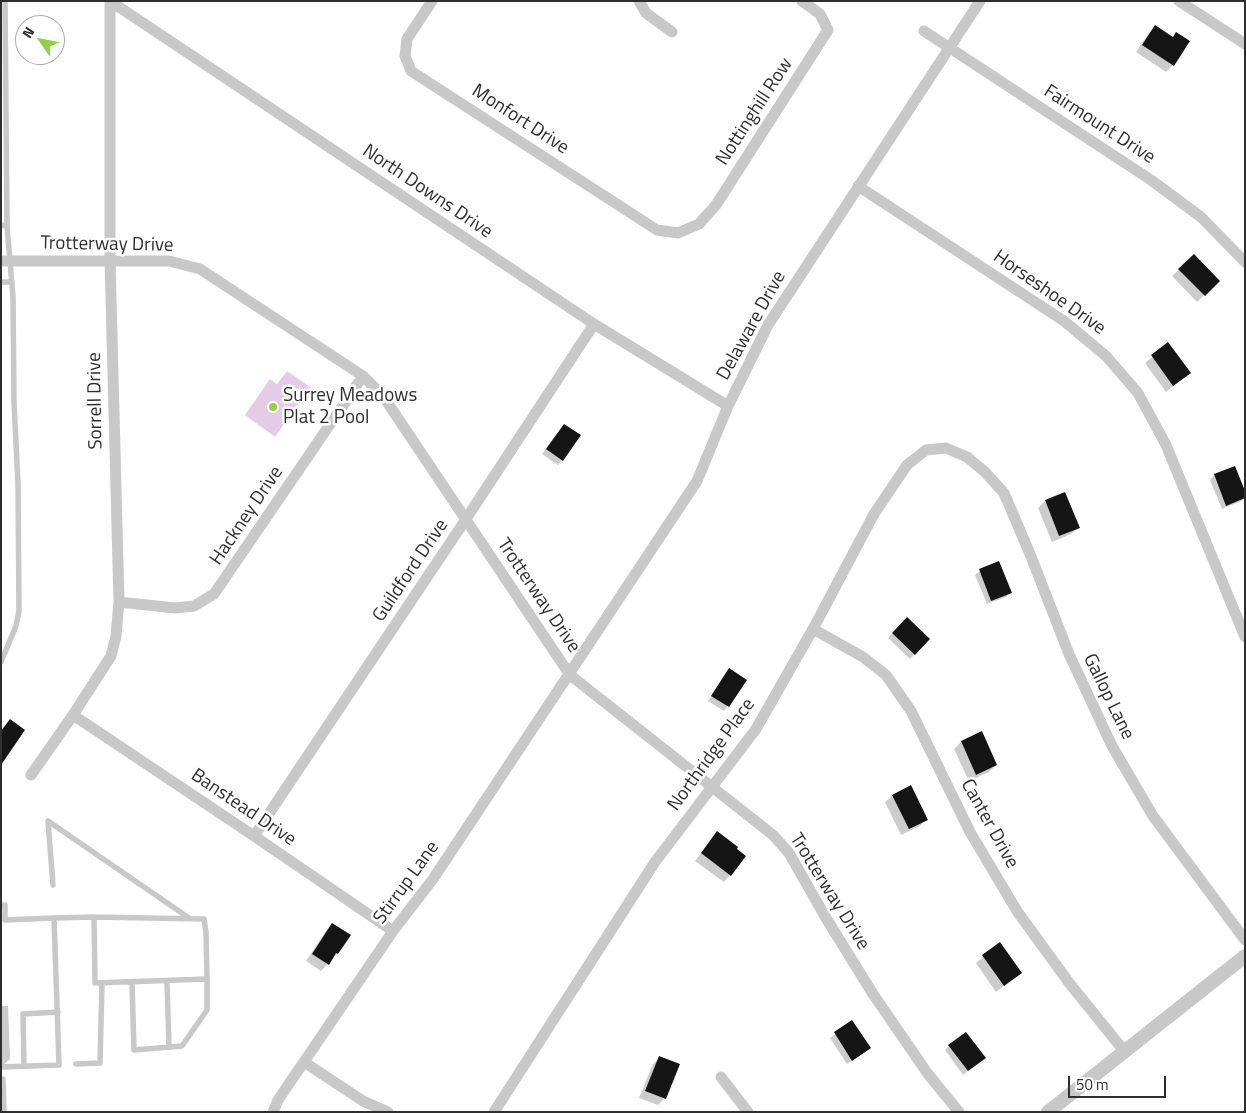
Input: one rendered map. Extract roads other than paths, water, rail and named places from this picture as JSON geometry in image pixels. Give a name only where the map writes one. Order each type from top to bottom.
[{"type":"street","name":"Sorrell Drive","points":[[32,775],[111,656],[116,636],[119,602],[110,260],[110,1]]},
{"type":"street","name":"North Downs Drive","points":[[110,1],[594,324],[728,406]]},
{"type":"street","name":"Monfort Drive","points":[[432,1],[407,40],[405,56],[411,71],[657,230],[678,233]]},
{"type":"street","points":[[639,1],[646,14],[672,32]]},
{"type":"street","name":"Nottinghill Row","points":[[678,233],[699,224],[716,205],[828,30],[820,14],[802,1]]},
{"type":"street","name":"Delaware Drive","points":[[570,675],[697,481],[728,406],[768,325],[980,1]]},
{"type":"street","points":[[1179,1],[1245,44]]},
{"type":"street","name":"Fairmount Drive","points":[[924,31],[1151,180],[1201,217],[1245,262]]},
{"type":"street","name":"Horseshoe Drive","points":[[858,186],[1064,321],[1106,356],[1138,393],[1166,445],[1245,637]]},
{"type":"street","name":"Trotterway Drive","points":[[6,261],[169,261],[200,269],[363,376],[383,396],[570,675],[773,835],[789,853],[873,994],[928,1074],[958,1112]]},
{"type":"street","name":"Guildford Drive","points":[[254,836],[594,324]]},
{"type":"street","name":"Hackney Drive","points":[[119,602],[175,608],[194,606],[214,594],[363,376]]},
{"type":"street","name":"Northridge Place","points":[[494,1112],[655,862],[756,729],[813,629],[874,514],[907,465],[926,450],[946,448],[967,457]]},
{"type":"street","name":"Gallop Lane","points":[[967,457],[985,472],[1004,493],[1030,554],[1068,654],[1112,746],[1153,816],[1245,940]]},
{"type":"street","name":"Canter Drive","points":[[813,629],[863,656],[886,675],[911,711],[970,832],[1017,911],[1070,984],[1125,1052]]},
{"type":"street","name":"Stirrup Lane","points":[[273,1112],[278,1100],[393,931],[433,879],[570,675]]},
{"type":"street","name":"Banstead Drive","points":[[73,715],[393,931]]},
{"type":"street","points":[[1048,1112],[1245,956]]},
{"type":"street","points":[[304,1062],[364,1101],[388,1112]]},
{"type":"street","points":[[721,1077],[748,1112]]},
{"type":"lane","points":[[1,662],[16,626],[19,611],[18,484],[14,402],[12,282],[6,261],[4,226],[5,1]]},
{"type":"lane","points":[[1,282],[12,282]]},
{"type":"lane","points":[[53,885],[48,821],[189,918]]},
{"type":"lane","points":[[1,905],[5,905],[5,920],[94,917],[204,919],[206,932],[207,1010],[182,1046],[134,1050],[132,983]]},
{"type":"lane","points":[[94,917],[95,984],[207,980]]},
{"type":"lane","points":[[1,1067],[60,1065],[54,918]]},
{"type":"lane","points":[[166,982],[168,1047]]},
{"type":"lane","points":[[76,1064],[100,1063],[102,984]]},
{"type":"lane","points":[[24,1066],[23,1014],[58,1012]]},
{"type":"lane","points":[[1,1080],[3,1079],[4,1112]]},
{"type":"place","name":"Surrey Meadows Plat 2 Pool","points":[[273,407]]}]
